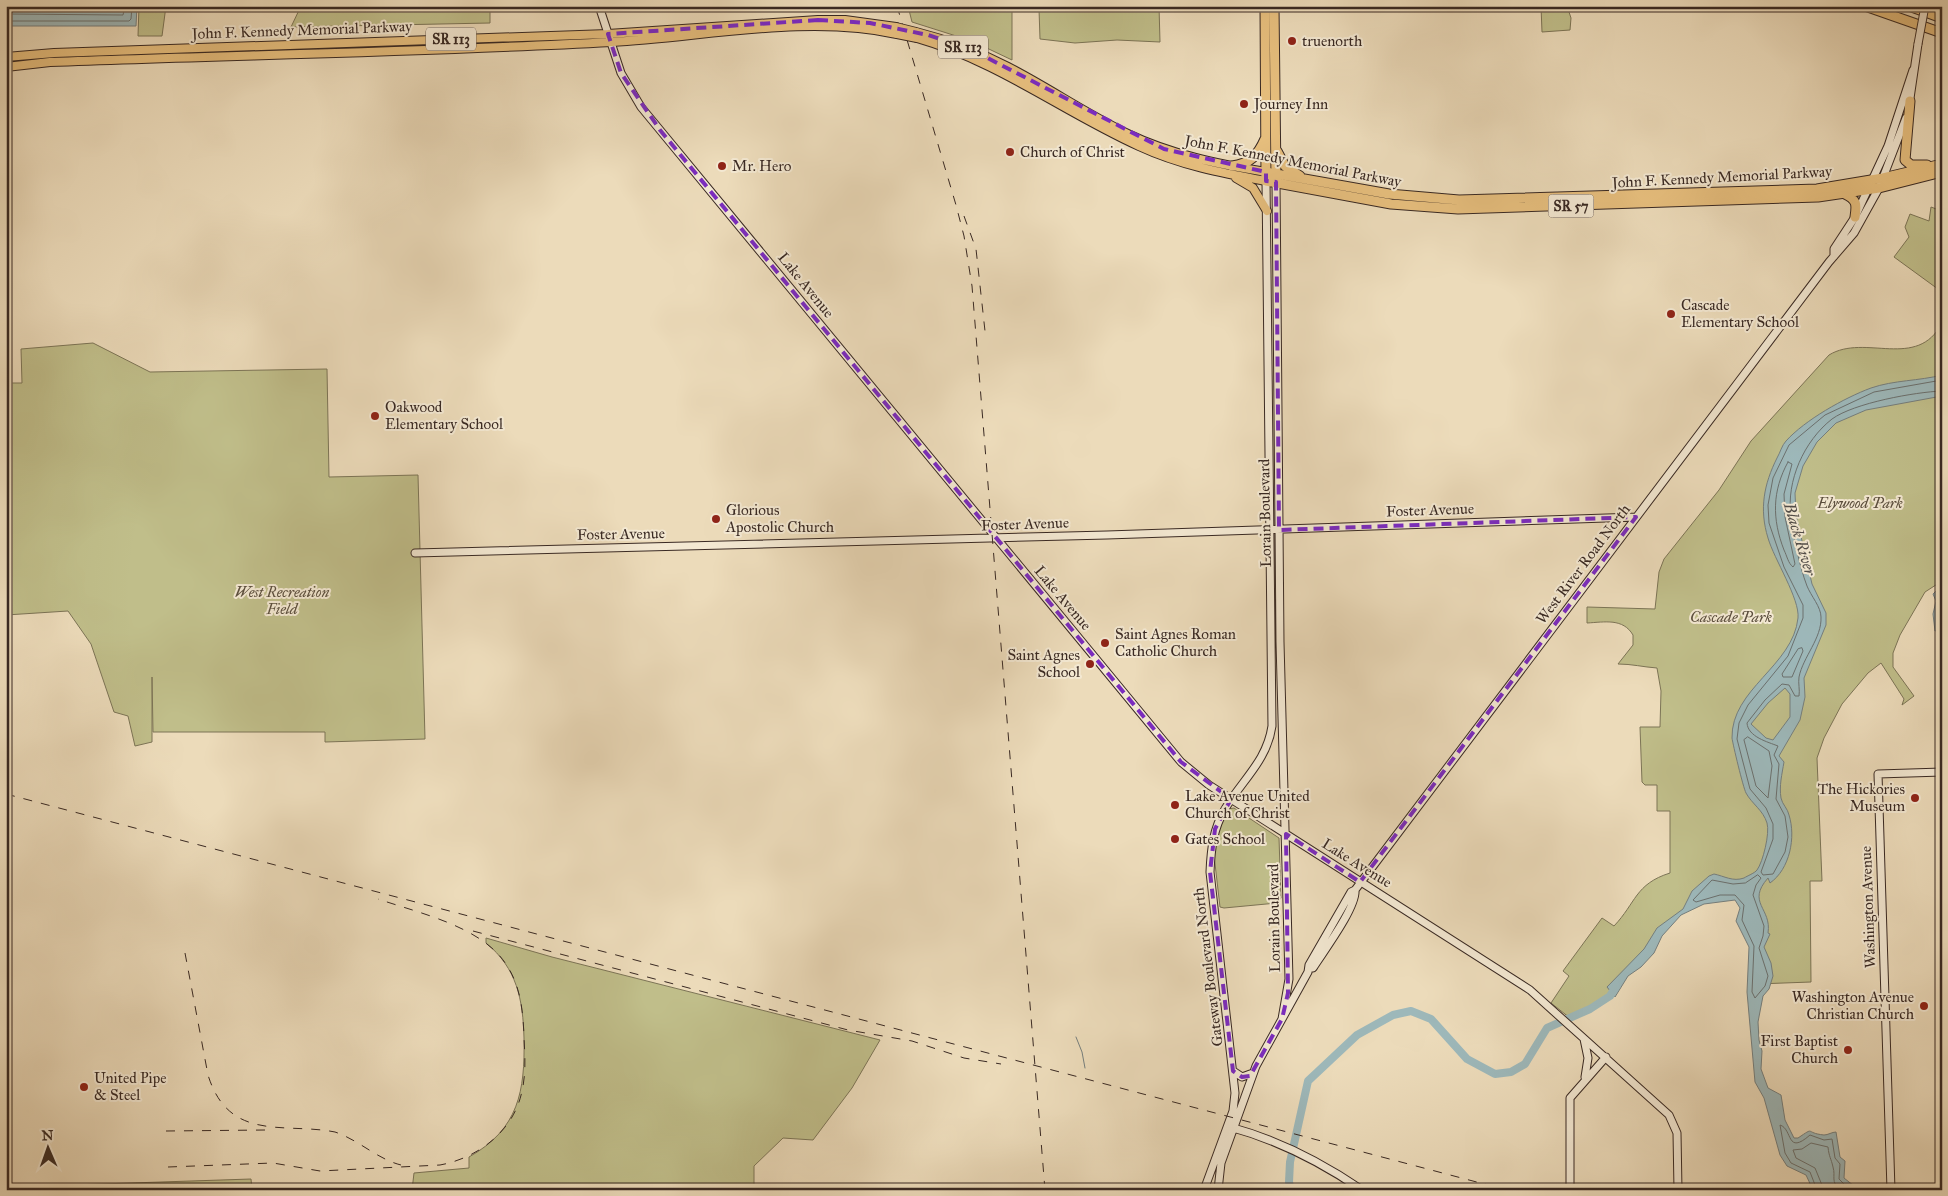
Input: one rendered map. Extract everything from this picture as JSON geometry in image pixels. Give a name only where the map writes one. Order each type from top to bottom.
[{"type":"highway","name":"Lorain Boulevard","points":[[1265,6],[1266,136],[1271,177]]},
{"type":"highway","name":"Lorain Boulevard","points":[[1271,177],[1275,143],[1274,6]]},
{"type":"highway","points":[[1865,6],[1942,33]]},
{"type":"highway","points":[[1909,6],[1942,18]]},
{"type":"highway","points":[[1910,101],[1905,160],[1911,164],[1941,167]]},
{"type":"highway","points":[[1232,166],[1247,163],[1254,158],[1266,136]]},
{"type":"highway","name":"SR 57","points":[[1275,143],[1280,159],[1285,166],[1306,180]]},
{"type":"highway","name":"John F. Kennedy Memorial Parkway","points":[[1271,177],[1306,180],[1410,198],[1459,200],[1778,191],[1830,187],[1941,167]]},
{"type":"highway","name":"John F. Kennedy Memorial Parkway","points":[[1271,177],[1391,204],[1452,209],[1787,199],[1845,194],[1879,188],[1941,167]]},
{"type":"highway","points":[[1845,194],[1853,198],[1857,204],[1855,217]]},
{"type":"main road","name":"John F. Kennedy Memorial Parkway","points":[[6,67],[50,62],[609,38],[818,20],[845,20],[945,40],[1008,67],[1043,90],[1139,146],[1180,162],[1223,173],[1271,177]]},
{"type":"main road","name":"John F. Kennedy Memorial Parkway","points":[[917,35],[999,69],[1148,143],[1193,158],[1271,177]]},
{"type":"main road","name":"John F. Kennedy Memorial Parkway","points":[[6,57],[54,53],[609,38]]},
{"type":"main road","points":[[1223,173],[1253,188],[1267,211]]},
{"type":"street","name":"Lake Avenue","points":[[600,6],[622,73],[641,107],[1181,762],[1199,778],[1231,799],[1530,990],[1572,1026],[1661,1107],[1674,1124],[1677,1133],[1678,1190]]},
{"type":"street","name":"West River Road North","points":[[1218,1190],[1222,1163],[1231,1127],[1253,1073],[1309,970],[1313,968],[1356,897],[1355,890],[1360,882],[1834,256],[1854,233],[1879,188],[1899,139],[1910,101],[1925,6]]},
{"type":"street","name":"West River Road North","points":[[1834,256],[1834,249],[1855,217],[1888,146],[1908,79],[1914,67]]},
{"type":"street","name":"Lorain Boulevard","points":[[1265,752],[1271,732],[1272,714],[1267,211],[1271,177]]},
{"type":"street","name":"Lorain Boulevard","points":[[1271,177],[1289,979],[1282,1019]]},
{"type":"street","name":"Foster Avenue","points":[[415,553],[1279,530],[1636,517]]},
{"type":"street","name":"Gateway Boulevard North","points":[[1204,1190],[1231,1127],[1235,1102],[1210,872],[1215,829],[1231,799],[1251,775],[1265,752]]},
{"type":"street","name":"Washington Avenue","points":[[1891,1190],[1878,774],[1942,772]]},
{"type":"street","points":[[1583,1036],[1588,1058],[1584,1080]]},
{"type":"street","points":[[1570,1190],[1569,1101],[1574,1091],[1606,1057]]},
{"type":"street","points":[[1233,1071],[1242,1077],[1253,1073]]},
{"type":"street","points":[[1231,1127],[1281,1144],[1336,1172],[1362,1190]]},
{"type":"highlighted area","points":[[818,20],[870,23],[928,35],[972,50],[1164,149],[1266,172],[1266,181],[1276,182],[1279,530],[1636,517],[1360,882],[1286,834],[1288,993],[1282,1019],[1250,1076],[1242,1077],[1233,1071],[1210,872],[1215,829],[1231,799],[1181,762],[660,130],[621,73],[608,34]]},
{"type":"green space","points":[[139,6],[166,6],[162,36],[138,36]]},
{"type":"green space","points":[[301,6],[490,6],[490,23],[291,27]]},
{"type":"green space","points":[[908,6],[1012,6],[1012,60],[972,41],[912,22]]},
{"type":"green space","points":[[1049,6],[1159,6],[1160,42],[1117,40],[1075,43],[1040,39],[1039,9]]},
{"type":"green space","points":[[1541,6],[1567,6],[1571,18],[1570,30],[1542,32]]},
{"type":"green space","points":[[1942,197],[1942,292],[1894,257],[1909,237],[1905,227],[1910,214],[1929,221],[1931,207],[1939,210]]},
{"type":"green space","points":[[1942,323],[1942,581],[1925,592],[1900,635],[1893,653],[1893,667],[1914,696],[1902,705],[1904,699],[1881,663],[1868,673],[1842,704],[1824,738],[1817,758],[1822,881],[1810,881],[1811,982],[1757,984],[1746,890],[1699,897],[1660,932],[1610,996],[1590,1009],[1570,1018],[1551,1003],[1569,976],[1563,971],[1602,918],[1614,926],[1643,889],[1658,877],[1670,873],[1670,811],[1657,811],[1657,785],[1645,785],[1642,782],[1640,727],[1660,727],[1661,691],[1657,668],[1618,664],[1633,645],[1633,635],[1619,623],[1587,623],[1587,607],[1655,609],[1659,572],[1664,559],[1719,490],[1751,441],[1829,355],[1843,349],[1858,347],[1890,349],[1919,345],[1931,337]]},
{"type":"green space","name":"West Recreation Field","points":[[93,343],[150,372],[327,369],[329,477],[418,475],[425,739],[325,742],[325,732],[153,732],[152,677],[152,742],[135,746],[128,716],[114,712],[91,644],[68,611],[6,615],[6,383],[22,383],[21,349]]},
{"type":"green space","points":[[1234,808],[1279,838],[1281,898],[1277,903],[1220,907],[1214,855],[1218,830],[1228,809]]},
{"type":"green space","points":[[486,938],[552,957],[880,1040],[852,1088],[813,1140],[783,1138],[754,1166],[754,1190],[412,1190],[414,1173],[469,1168],[469,1157],[486,1146],[499,1134],[509,1121],[516,1107],[523,1075],[524,1057],[520,998],[505,963],[486,943]]},
{"type":"green space","points":[[251,1179],[252,1190],[68,1190],[71,1185]]},
{"type":"water","points":[[6,6],[137,6],[136,26],[6,26]]},
{"type":"water","name":"Black River","points":[[1942,375],[1942,396],[1866,410],[1836,423],[1817,442],[1803,466],[1795,493],[1796,515],[1812,584],[1826,613],[1826,625],[1804,678],[1805,697],[1800,720],[1779,756],[1784,762],[1780,794],[1788,813],[1792,833],[1787,861],[1777,877],[1770,883],[1768,878],[1759,894],[1759,900],[1767,917],[1768,933],[1770,934],[1764,947],[1771,963],[1773,976],[1769,989],[1763,996],[1758,1022],[1762,1051],[1761,1069],[1768,1088],[1781,1095],[1785,1120],[1794,1138],[1798,1138],[1809,1131],[1824,1135],[1836,1132],[1840,1157],[1845,1161],[1844,1178],[1854,1186],[1855,1190],[1813,1190],[1806,1175],[1787,1166],[1780,1155],[1764,1098],[1755,1082],[1747,992],[1749,947],[1736,921],[1740,908],[1735,900],[1704,904],[1681,915],[1662,936],[1654,953],[1641,967],[1628,976],[1615,997],[1607,987],[1644,949],[1657,928],[1683,909],[1692,891],[1709,876],[1714,874],[1732,879],[1744,878],[1756,871],[1762,861],[1767,840],[1767,823],[1763,814],[1746,793],[1732,738],[1734,721],[1741,705],[1785,650],[1794,635],[1798,618],[1795,600],[1768,538],[1763,507],[1769,477],[1783,445],[1794,433],[1814,418],[1860,392],[1889,383]],"holes":[[[1785,688],[1790,694],[1790,717],[1773,740],[1766,738],[1751,724],[1768,703]]]},
{"type":"water","points":[[1942,585],[1942,623],[1939,630],[1935,631],[1933,614],[1936,601],[1933,594]]},
{"type":"waterway","points":[[1291,1190],[1289,1182],[1290,1162],[1308,1081],[1357,1035],[1393,1015],[1411,1011],[1431,1019],[1467,1059],[1495,1074],[1511,1072],[1525,1064],[1547,1028],[1590,1009],[1610,996],[1617,985]]},
{"type":"waterway","points":[[1076,1037],[1082,1052],[1085,1068]]},
{"type":"railway","points":[[897,6],[956,205],[964,236],[972,286],[1045,1190]]},
{"type":"railway","points":[[964,216],[976,249],[985,331]]},
{"type":"railway","points":[[6,794],[1507,1190]]},
{"type":"railway","points":[[168,1167],[273,1163],[320,1171],[440,1165],[468,1156],[481,1149],[503,1130],[518,1105],[525,1072],[521,1004],[516,983],[511,973],[498,954],[473,935],[442,920],[378,899]]},
{"type":"railway","points":[[473,931],[848,1030],[912,1041],[964,1058],[1001,1064]]},
{"type":"railway","points":[[185,953],[208,1075],[217,1097],[230,1111],[244,1120],[261,1125],[335,1132],[401,1165]]},
{"type":"railway","points":[[166,1131],[266,1130]]},
{"type":"place","name":"truenorth","points":[[1292,41]]},
{"type":"place","name":"Journey Inn","points":[[1244,104]]},
{"type":"place","name":"Church of Christ","points":[[1010,152]]},
{"type":"place","name":"Mr. Hero","points":[[722,166]]},
{"type":"place","name":"Cascade Elementary School","points":[[1671,314]]},
{"type":"place","name":"Oakwood Elementary School","points":[[375,416]]},
{"type":"place","name":"Glorious Apostolic Church","points":[[716,519]]},
{"type":"place","name":"Saint Agnes Roman Catholic Church","points":[[1105,643]]},
{"type":"place","name":"Saint Agnes School","points":[[1090,664]]},
{"type":"place","name":"The Hickories Museum","points":[[1915,798]]},
{"type":"place","name":"Lake Avenue United Church of Christ","points":[[1175,805]]},
{"type":"place","name":"Gates School","points":[[1175,839]]},
{"type":"place","name":"Washington Avenue Christian Church","points":[[1924,1006]]},
{"type":"place","name":"First Baptist Church","points":[[1848,1050]]},
{"type":"place","name":"United Pipe & Steel","points":[[84,1087]]},
{"type":"park label","name":"Elywood Park","points":[[1860,503]]},
{"type":"park label","name":"Cascade Park","points":[[1731,617]]}]
